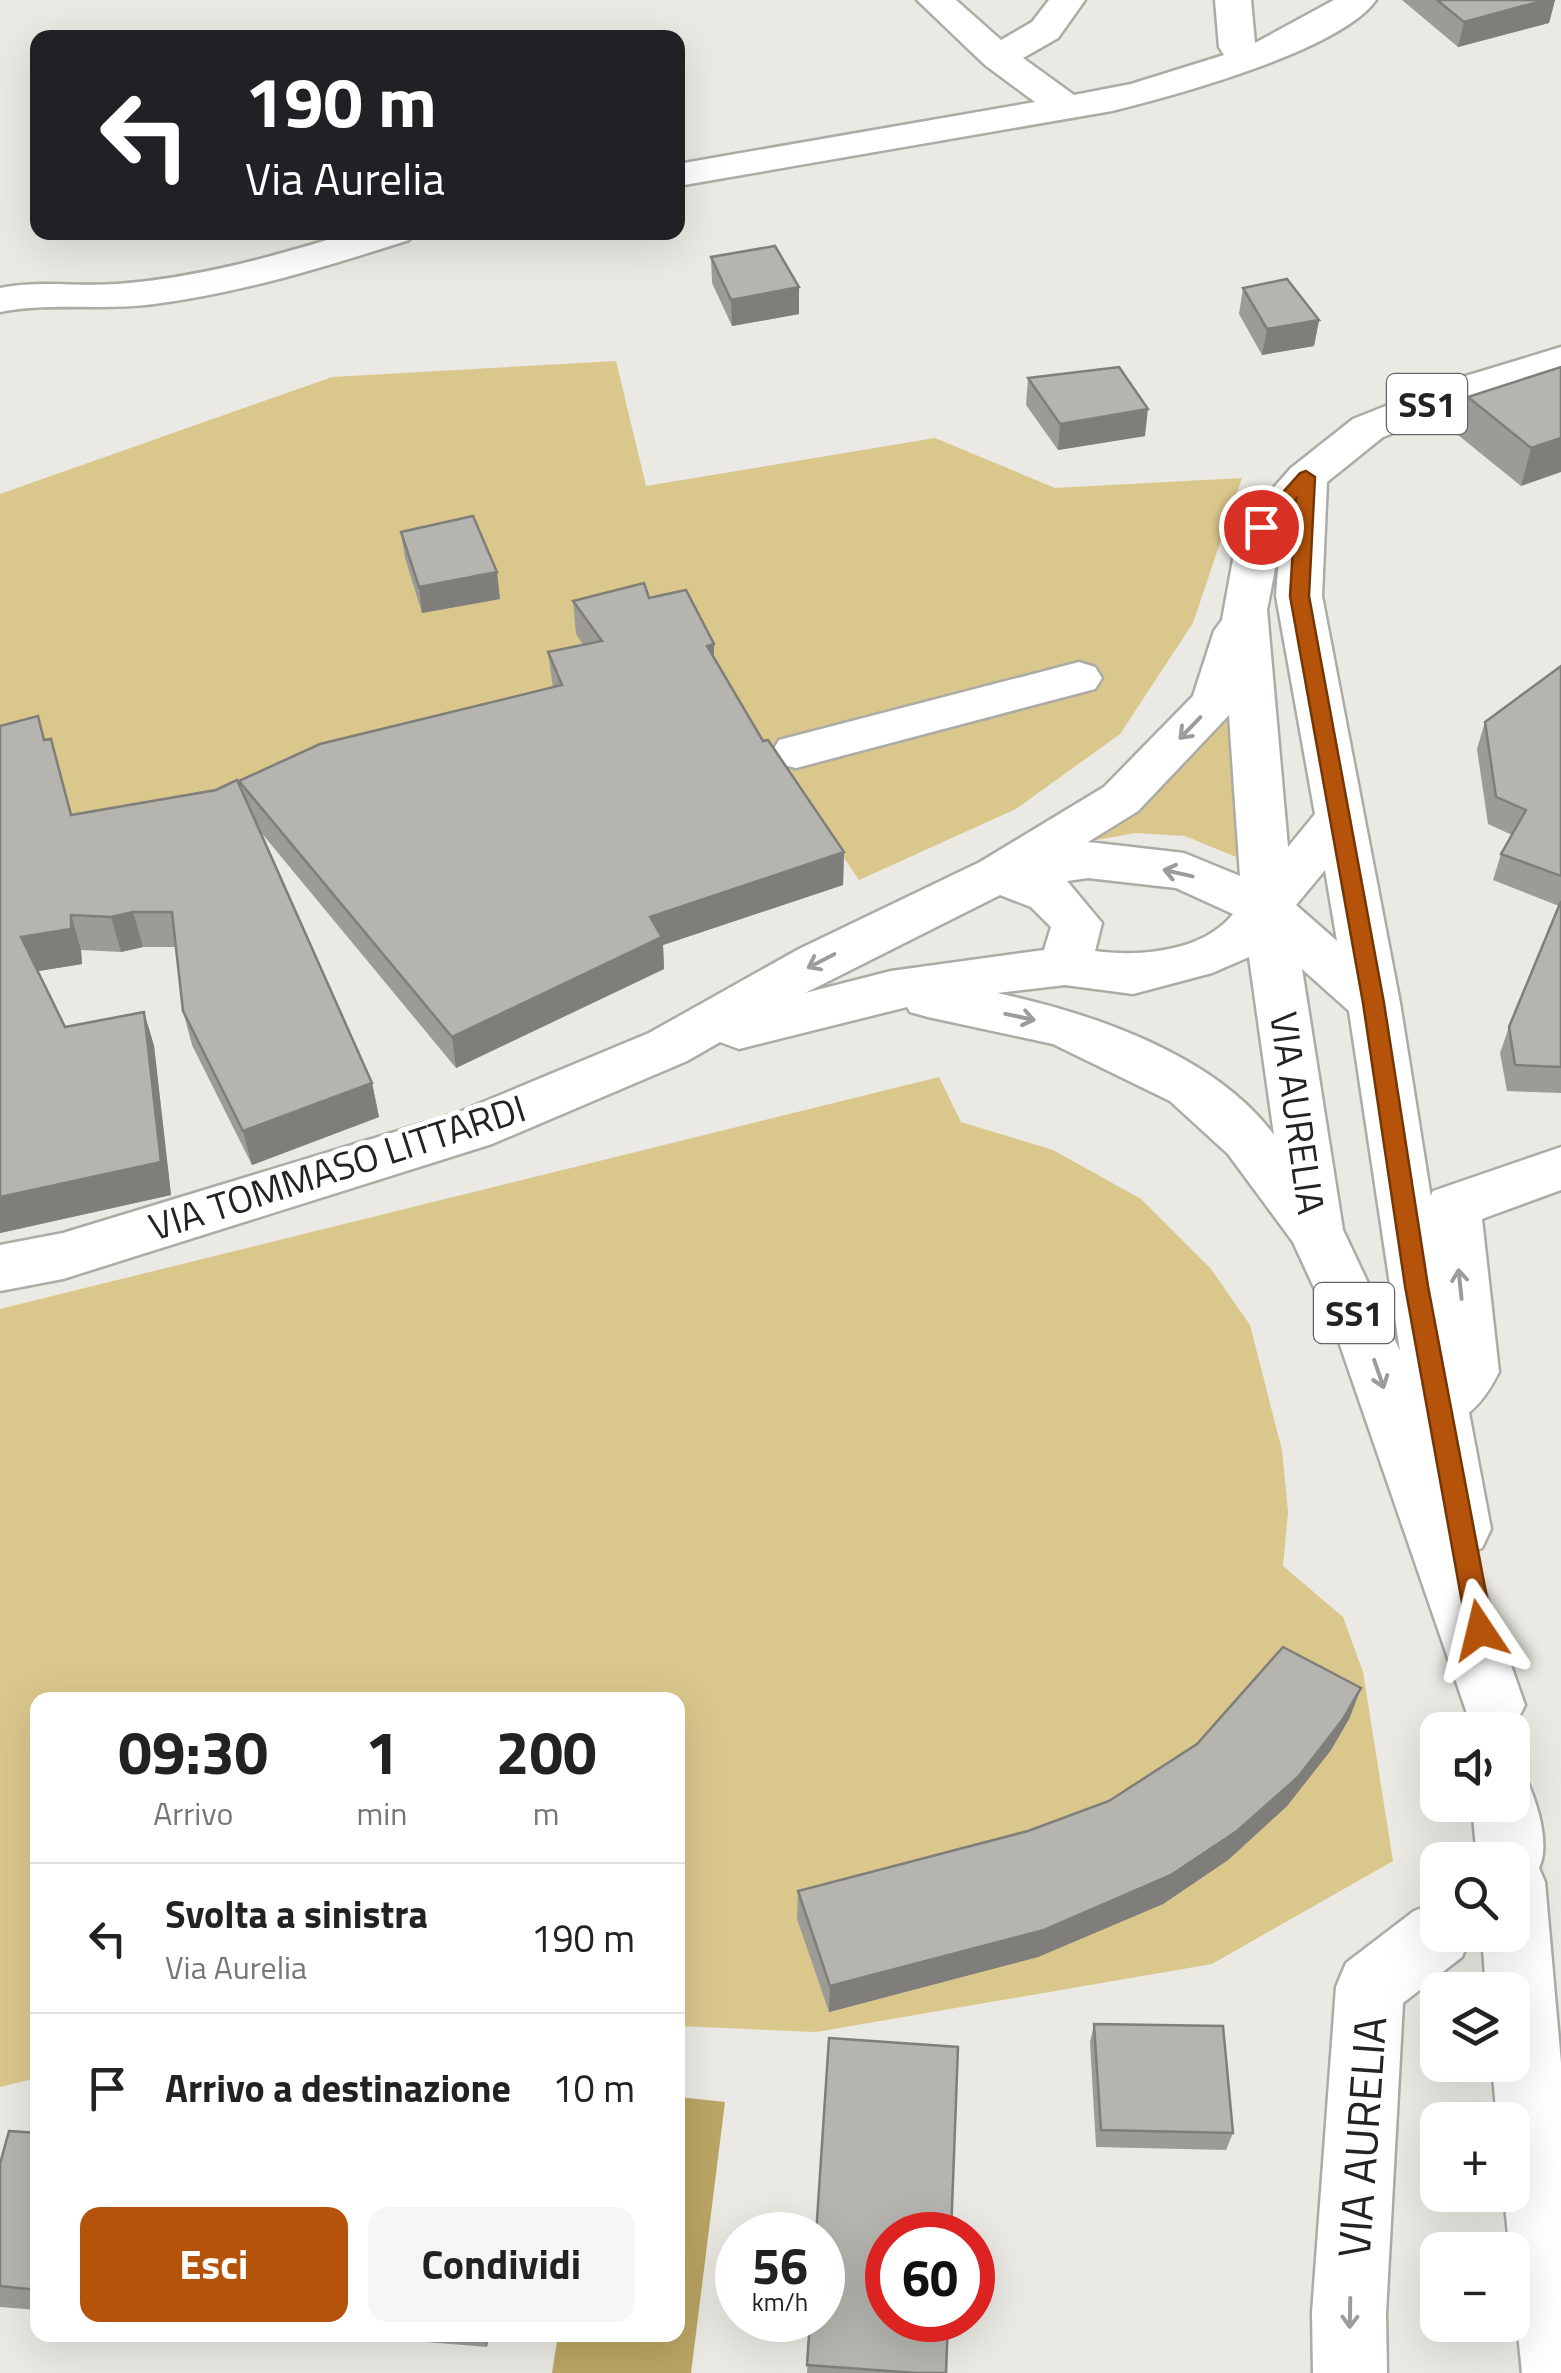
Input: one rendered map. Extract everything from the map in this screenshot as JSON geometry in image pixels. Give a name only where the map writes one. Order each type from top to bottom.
[{"type":"main road","points":[[935,0],[998,57],[1067,108]]},
{"type":"main road","points":[[998,57],[1045,30],[1068,0]]},
{"type":"main road","points":[[1232,0],[1237,47],[1248,57]]},
{"type":"main road","points":[[685,174],[1067,108],[1181,83],[1311,33],[1358,0]]},
{"type":"main road","points":[[0,300],[22,294],[114,296],[250,277],[369,240]]},
{"type":"main road","name":"SS1","points":[[1306,477],[1368,428],[1461,391],[1561,359]]},
{"type":"main road","name":"VIA AURELIA","points":[[1306,477],[1261,527],[1244,610],[1268,909],[1315,1230],[1368,1342],[1493,1712]]},
{"type":"main road","name":"VIA AURELIA","points":[[1306,477],[1299,596],[1374,1003],[1438,1404],[1494,1712]]},
{"type":"main road","name":"VIA TOMMASO LITTARDI","points":[[0,1268],[63,1256],[473,1129],[668,1047],[818,962],[998,875],[1121,799],[1214,702],[1244,610]]},
{"type":"main road","points":[[796,752],[994,697],[1079,678]]},
{"type":"main road","points":[[998,875],[1088,860],[1184,872],[1268,909],[1339,817]]},
{"type":"main road","points":[[998,875],[1048,894],[1078,923],[1065,966]]},
{"type":"main road","name":"VIA AURELIA","points":[[1268,909],[1374,1003]]},
{"type":"main road","name":"VIA TOMMASO LITTARDI","points":[[668,1047],[891,990],[1065,966],[1133,975],[1194,960],[1241,940],[1268,909]]},
{"type":"main road","name":"VIA TOMMASO LITTARDI","points":[[891,990],[1066,1027],[1189,1087],[1247,1139],[1315,1230]]},
{"type":"main road","points":[[1438,1404],[1470,1372],[1453,1206],[1561,1168]]},
{"type":"main road","name":"VIA AURELIA","points":[[1350,2373],[1349,2313],[1370,1987],[1420,1948]]},
{"type":"main road","points":[[1517,1952],[1559,2373]]},
{"type":"shaded area","points":[[616,361],[646,486],[935,438],[1055,488],[1242,478],[1193,623],[1120,734],[1016,809],[859,880],[723,681],[543,722],[0,833],[0,494],[332,377]]},
{"type":"shaded area","points":[[1224,698],[1246,861],[1185,836],[1136,833],[1079,843]]},
{"type":"shaded area","points":[[939,1077],[961,1122],[1053,1150],[1141,1199],[1211,1269],[1250,1325],[1282,1450],[1288,1512],[1283,1566],[1343,1617],[1363,1672],[1393,1861],[1212,1964],[816,2032],[685,2026],[685,1692],[30,1692],[30,2080],[0,2087],[0,1309]]},
{"type":"shaded area","points":[[685,2098],[725,2102],[691,2373],[552,2373],[557,2342],[685,2342]]},
{"type":"building","points":[[1437,0],[1545,0],[1464,22]]},
{"type":"building","points":[[775,246],[799,287],[731,300],[711,257]]},
{"type":"building","points":[[1287,279],[1319,320],[1267,329],[1243,288]]},
{"type":"building","points":[[1119,367],[1148,409],[1060,424],[1028,378]]},
{"type":"building","points":[[1561,367],[1561,438],[1531,448],[1468,397]]},
{"type":"building","points":[[473,516],[497,572],[419,587],[401,532]]},
{"type":"building","points":[[644,583],[649,598],[686,590],[714,644],[707,646],[763,741],[768,740],[844,852],[650,917],[662,937],[452,1037],[239,781],[320,744],[562,685],[548,652],[602,641],[573,601]]},
{"type":"building","points":[[1561,666],[1561,876],[1501,854],[1526,810],[1496,797],[1485,722]]},
{"type":"building","points":[[38,716],[44,740],[51,739],[71,815],[216,790],[237,780],[372,1083],[243,1131],[183,1011],[172,912],[133,912],[111,917],[71,915],[71,929],[21,937],[65,1027],[144,1012],[161,1162],[0,1197],[0,726]]},
{"type":"building","points":[[1561,901],[1561,1067],[1515,1065],[1509,1027]]},
{"type":"building","points":[[1283,1647],[1361,1688],[1343,1719],[1298,1777],[1237,1831],[1171,1875],[1044,1930],[830,1986],[798,1891],[1028,1831],[1109,1801],[1197,1744]]},
{"type":"building","points":[[1094,2024],[1223,2026],[1233,2133],[1101,2130]]},
{"type":"building","points":[[829,2038],[958,2047],[952,2212],[865,2212],[865,2342],[947,2342],[946,2373],[807,2365],[809,2342],[845,2342],[845,2212],[818,2212]]},
{"type":"building","points":[[9,2131],[30,2132],[30,2289],[0,2286],[0,2164]]},
{"type":"route","points":[[1261,527],[1306,477],[1299,596],[1374,1003],[1417,1286],[1480,1630]]}]
